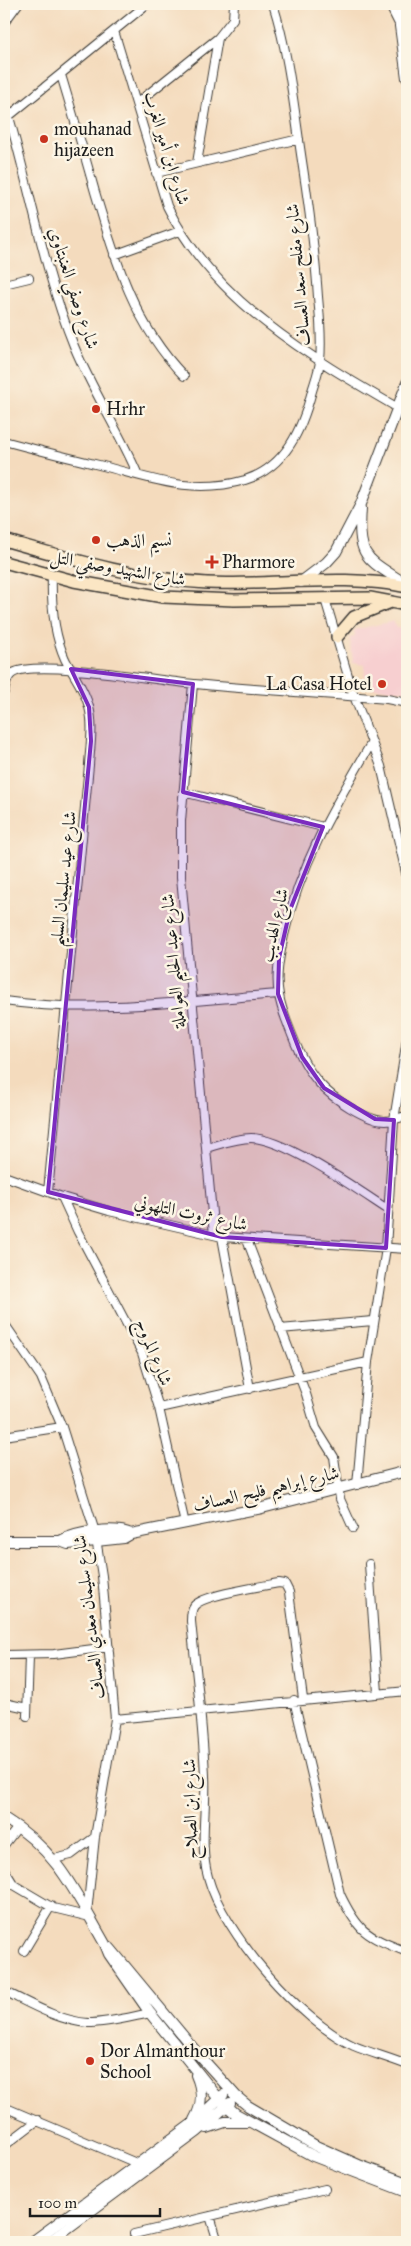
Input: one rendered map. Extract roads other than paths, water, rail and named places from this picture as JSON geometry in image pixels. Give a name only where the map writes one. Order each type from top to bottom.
[{"type":"main road","name":"شارع الشهيد وصفي التل","points":[[4,540],[97,567],[135,575],[206,583],[370,581],[407,586]]},
{"type":"main road","name":"شارع الشهيد وصفي التل","points":[[4,562],[113,589],[164,597],[234,600],[370,598],[407,604]]},
{"type":"main road","points":[[337,637],[354,617],[394,601]]},
{"type":"street","points":[[4,23],[18,4]]},
{"type":"street","points":[[9,116],[146,4]]},
{"type":"street","points":[[137,102],[218,38],[233,19],[234,4]]},
{"type":"street","name":"شارع مفلح سعد العساف","points":[[4,441],[171,485],[209,487],[246,479],[267,469],[279,461],[301,428],[320,361],[320,311],[313,236],[299,140],[284,45],[273,4]]},
{"type":"street","points":[[389,4],[400,26]]},
{"type":"street","points":[[402,4],[400,26],[407,78]]},
{"type":"street","name":"شارع ابن أمير الغرب","points":[[114,31],[167,206],[180,232],[210,270],[258,316],[320,361],[398,408]]},
{"type":"street","points":[[197,163],[218,38]]},
{"type":"street","points":[[62,74],[114,255],[142,319],[155,343],[184,376]]},
{"type":"street","name":"شارع وصفي العنبتاوي","points":[[4,100],[50,272],[74,346],[120,434],[138,475]]},
{"type":"street","points":[[156,172],[299,140]]},
{"type":"street","points":[[114,255],[180,232]]},
{"type":"street","points":[[4,284],[29,278]]},
{"type":"street","points":[[300,583],[326,563],[336,552],[361,504],[407,383]]},
{"type":"street","points":[[361,504],[359,529],[360,543],[363,550],[377,565],[407,586]]},
{"type":"street","name":"شارع عيد سليمان السليم","points":[[48,1192],[92,719],[85,695],[70,670],[55,629],[52,575]]},
{"type":"street","points":[[325,599],[354,696],[388,791],[407,877]]},
{"type":"street","points":[[4,692],[8,678],[14,672],[29,669],[70,670],[193,684],[354,696],[407,703]]},
{"type":"street","name":"شارع عبد الحليم العواملة","points":[[193,684],[183,792],[181,877],[214,1236]]},
{"type":"street","name":"شارع الهديب","points":[[372,742],[323,827],[304,870],[290,910],[279,958],[278,994],[286,1020],[302,1057],[310,1072],[324,1088],[340,1100],[375,1119],[394,1120],[407,1116]]},
{"type":"street","points":[[183,792],[323,827]]},
{"type":"street","points":[[4,1001],[35,1005],[112,1006],[278,994]]},
{"type":"street","points":[[357,1485],[373,1321],[386,1248],[394,1120],[407,1039]]},
{"type":"street","points":[[206,1148],[239,1140],[264,1139],[296,1154],[387,1209]]},
{"type":"street","name":"شارع ثروت التلهوني","points":[[4,1176],[62,1197],[109,1211],[214,1236],[247,1240],[407,1249]]},
{"type":"street","name":"شارع المروج","points":[[62,1197],[106,1286],[135,1336],[148,1368],[159,1408],[368,1362]]},
{"type":"street","points":[[222,1237],[250,1389]]},
{"type":"street","points":[[247,1240],[300,1378],[316,1428],[336,1462],[340,1499],[353,1528]]},
{"type":"street","points":[[280,1329],[373,1321]]},
{"type":"street","name":"شارع سليمان معدي العساف","points":[[4,1323],[41,1377],[62,1427],[96,1536],[115,1719],[95,1837],[89,1915]]},
{"type":"street","points":[[159,1408],[186,1524]]},
{"type":"street","points":[[4,1436],[62,1427]]},
{"type":"street","name":"شارع إبراهيم فليح العساف","points":[[4,1540],[60,1541],[67,1536],[96,1536],[122,1530],[131,1534],[186,1524],[339,1490],[407,1471]]},
{"type":"street","points":[[369,1564],[378,1693]]},
{"type":"street","name":"شارع ابن الصلاح","points":[[303,1700],[289,1592],[285,1584],[279,1583],[202,1599],[194,1607],[191,1621],[200,1711],[206,1802],[204,1857],[211,1885],[225,1914],[260,1967],[310,2015],[352,2044],[407,2065]]},
{"type":"street","points":[[4,1655],[29,1656],[109,1648]]},
{"type":"street","points":[[4,1703],[27,1712],[29,1656]]},
{"type":"street","points":[[115,1719],[294,1700],[407,1691]]},
{"type":"street","points":[[294,1700],[340,1894],[350,1915],[362,1930],[373,1938],[407,1952]]},
{"type":"street","points":[[4,1818],[18,1827],[54,1859],[65,1873],[109,1954],[150,2013],[219,2099],[248,2122],[312,2156],[407,2192]]},
{"type":"street","points":[[4,1845],[18,1827]]},
{"type":"street","points":[[54,1859],[71,1855],[95,1837]]},
{"type":"street","points":[[4,1870],[14,1885],[51,1906],[89,1915]]},
{"type":"street","points":[[24,1951],[51,1906]]},
{"type":"street","points":[[105,1944],[113,1949],[150,1998],[233,2092],[248,2106],[316,2146],[361,2166],[407,2183]]},
{"type":"street","points":[[4,1991],[52,2013],[81,2022],[100,2022],[150,2013]]},
{"type":"street","points":[[193,2067],[201,2095],[194,2128]]},
{"type":"street","points":[[194,2128],[219,2099],[233,2092]]},
{"type":"street","points":[[32,2242],[227,2106],[233,2092]]},
{"type":"street","points":[[4,2107],[142,2166]]},
{"type":"street","points":[[4,2146],[38,2120]]},
{"type":"street","points":[[194,2128],[225,2122],[248,2122]]},
{"type":"street","points":[[49,2242],[142,2166]]},
{"type":"street","points":[[134,2234],[325,2189]]},
{"type":"street","points":[[210,2216],[218,2242]]},
{"type":"place","name":"mouhanad hijazeen","points":[[44,139]]},
{"type":"place","name":"Hrhr","points":[[96,409]]},
{"type":"place","name":"نسيم الذهب","points":[[96,540]]},
{"type":"place","name":"Pharmore","points":[[212,562]]},
{"type":"place","name":"La Casa Hotel","points":[[382,684]]},
{"type":"place","name":"Dor Almanthour School","points":[[90,2061]]}]
